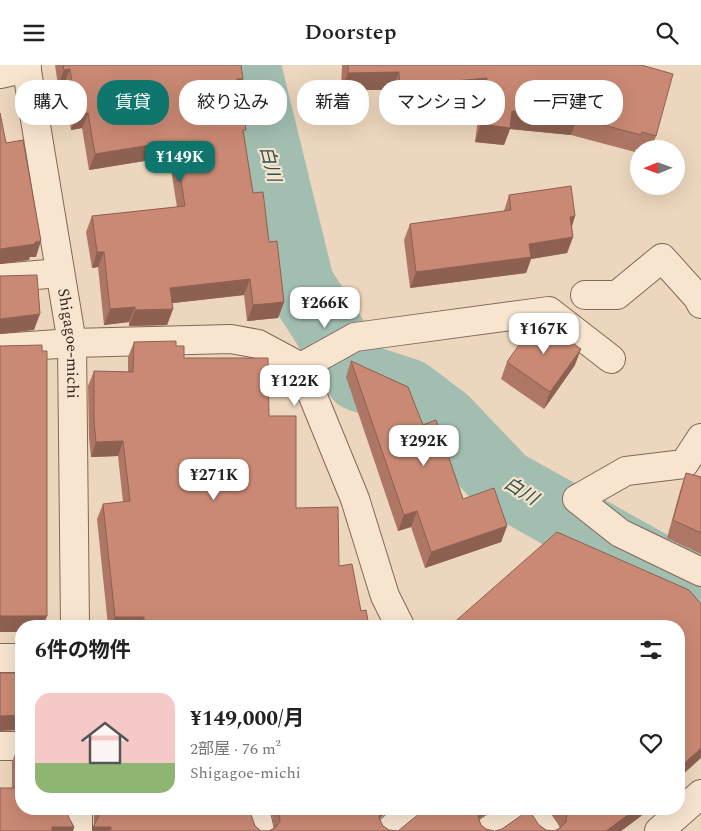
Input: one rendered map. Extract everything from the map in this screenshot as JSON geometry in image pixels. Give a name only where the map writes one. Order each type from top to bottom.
[{"type":"street","points":[[0,74],[27,66]]},
{"type":"street","name":"Shigagoe-michi","points":[[27,66],[72,343],[75,620]]},
{"type":"street","points":[[565,323],[588,290],[617,295],[662,258],[698,297],[701,304]]},
{"type":"street","points":[[0,278],[60,273]]},
{"type":"street","points":[[308,363],[355,337],[549,311],[611,359]]},
{"type":"street","points":[[0,348],[72,343],[231,339],[258,343],[308,363],[355,499],[385,596],[397,620]]},
{"type":"street","points":[[701,438],[684,464],[626,471],[577,499],[620,533],[701,572]]},
{"type":"street","points":[[0,658],[15,658]]},
{"type":"street","points":[[0,747],[15,746]]},
{"type":"street","points":[[685,808],[701,794]]},
{"type":"street","points":[[78,815],[78,831]]},
{"type":"street","points":[[256,815],[260,831]]},
{"type":"street","points":[[389,831],[406,815]]},
{"type":"street","points":[[488,831],[511,815]]},
{"type":"street","points":[[534,815],[546,831]]},
{"type":"street","points":[[659,831],[677,815]]},
{"type":"building","points":[[63,65],[241,65],[243,79],[179,80],[179,125],[245,125],[246,130],[243,130],[253,193],[263,192],[269,242],[277,241],[284,302],[253,305],[250,279],[170,288],[173,309],[135,310],[135,307],[110,309],[104,252],[97,252],[92,216],[185,206],[175,141],[95,154],[87,113],[87,80],[72,80],[70,69],[64,70]]},
{"type":"building","points":[[348,65],[641,65],[673,74],[656,136],[642,132],[641,135],[603,125],[623,125],[623,80],[515,80],[515,111],[512,111],[510,128],[488,125],[505,125],[505,80],[487,80],[487,78],[465,80],[400,80],[399,72],[348,73]]},
{"type":"building","points":[[0,113],[6,143],[23,140],[41,241],[35,242],[35,244],[0,249]]},
{"type":"building","points":[[571,186],[575,216],[570,217],[573,237],[529,244],[531,257],[416,272],[410,224],[511,210],[509,195]]},
{"type":"building","points":[[37,275],[40,314],[0,319],[0,276]]},
{"type":"building","points":[[538,318],[581,349],[550,392],[507,362]]},
{"type":"building","points":[[176,341],[176,346],[184,346],[184,358],[268,358],[269,416],[296,416],[296,508],[338,507],[339,566],[352,564],[361,611],[366,610],[368,620],[144,620],[144,617],[115,617],[103,504],[130,501],[123,441],[96,442],[94,371],[133,372],[134,342]]},
{"type":"building","points":[[42,345],[42,351],[47,351],[47,616],[0,616],[0,346]]},
{"type":"building","points":[[351,361],[408,387],[423,425],[436,420],[463,499],[494,488],[507,526],[431,552],[417,511],[404,515]]},
{"type":"building","points":[[686,473],[701,477],[701,533],[673,520]]},
{"type":"building","points":[[557,532],[689,590],[701,604],[701,748],[685,763],[685,620],[457,620]]},
{"type":"building","points":[[0,673],[15,673],[15,715],[0,716]]},
{"type":"building","points":[[0,788],[15,788],[15,815],[68,815],[74,827],[52,827],[52,831],[0,831]]},
{"type":"building","points":[[251,815],[255,826],[261,831],[111,831],[111,827],[93,827],[99,816]]},
{"type":"building","points":[[280,815],[379,815],[383,826],[389,830],[398,831],[269,831],[276,827],[280,821]]},
{"type":"building","points":[[418,815],[478,815],[481,825],[486,829],[494,831],[398,831]]},
{"type":"building","points":[[522,815],[532,815],[539,825],[546,830],[554,831],[495,831],[502,829]]},
{"type":"building","points":[[567,815],[628,815],[606,831],[554,831],[566,822]]},
{"type":"waterway","name":"白川","points":[[246,65],[300,285],[359,377],[408,393],[445,421],[504,483],[701,593]]}]
